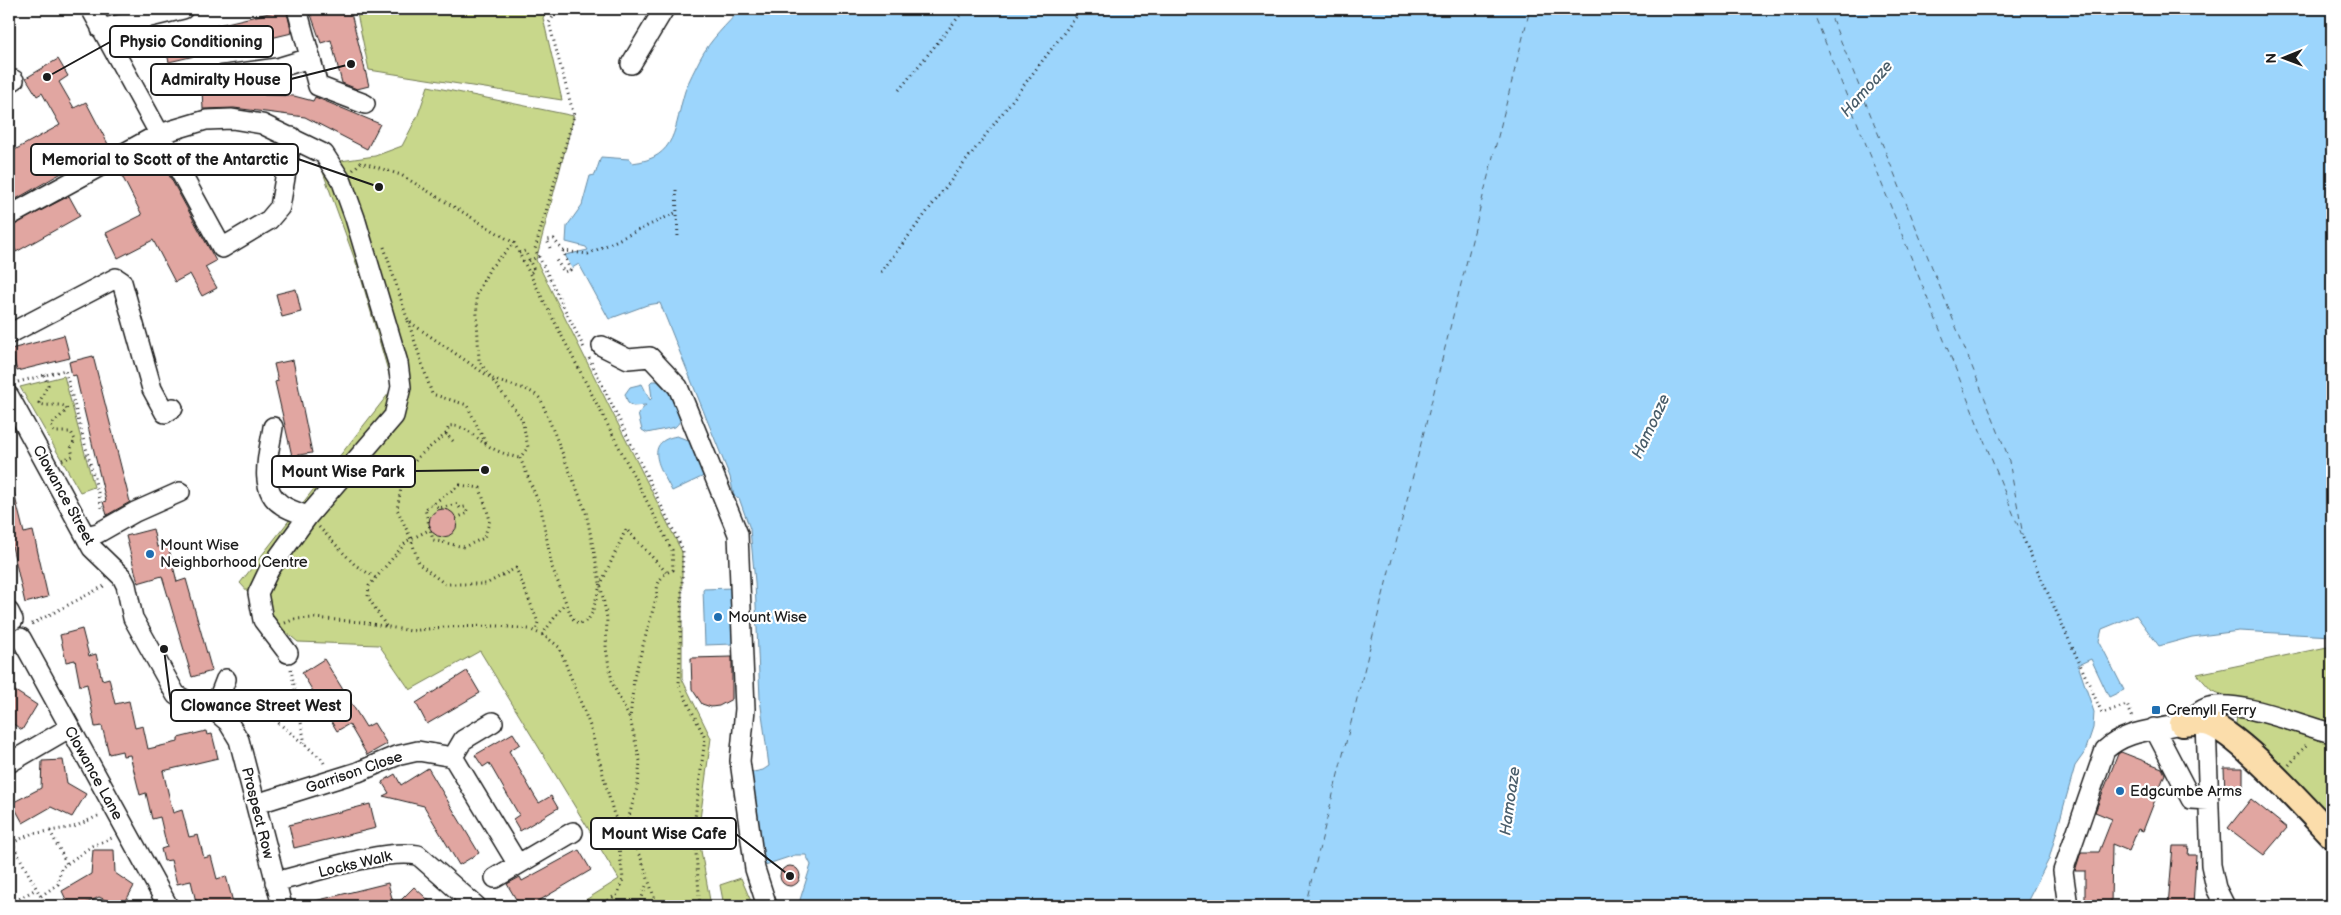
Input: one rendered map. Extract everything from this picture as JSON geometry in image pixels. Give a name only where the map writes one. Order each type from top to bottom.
[{"type":"main road","points":[[2182,724],[2206,724],[2227,735],[2289,789],[2332,836]]},
{"type":"street","points":[[91,9],[222,248],[269,220],[280,207],[292,137]]},
{"type":"street","points":[[101,29],[183,9]]},
{"type":"street","points":[[297,9],[318,86],[365,104]]},
{"type":"street","points":[[631,64],[664,9]]},
{"type":"street","points":[[182,81],[277,68],[310,58]]},
{"type":"street","points":[[9,216],[159,134],[206,120],[232,120],[262,124],[292,137],[324,154],[342,182],[398,363],[401,387],[394,416],[308,516],[269,570],[258,593],[263,620],[288,654]]},
{"type":"street","points":[[9,334],[116,278],[122,282],[152,389],[165,413],[173,408]]},
{"type":"street","points":[[602,346],[628,360],[650,357],[678,388],[738,534],[746,709],[740,761],[755,869],[767,906]]},
{"type":"street","name":"Clowance Street","points":[[12,390],[48,468],[86,536],[100,558],[122,577]]},
{"type":"street","points":[[274,427],[266,471],[268,488],[280,505],[308,516]]},
{"type":"street","points":[[86,536],[180,492]]},
{"type":"street","points":[[122,577],[126,584],[133,618],[176,695],[221,716],[226,679]]},
{"type":"street","name":"Clowance Lane","points":[[17,624],[69,728],[168,906]]},
{"type":"street","points":[[2065,903],[2062,871],[2105,750],[2117,740],[2147,731],[2182,724],[2208,707],[2231,705],[2329,733]]},
{"type":"street","name":"Prospect Row","points":[[221,716],[239,740],[282,906]]},
{"type":"street","points":[[493,722],[463,740],[453,757],[517,863]]},
{"type":"street","points":[[2206,724],[2211,865],[2216,888],[2225,906]]},
{"type":"street","points":[[9,763],[69,728]]},
{"type":"street","points":[[2147,731],[2191,799],[2209,800]]},
{"type":"street","name":"Garrison Close","points":[[256,804],[331,781],[396,756],[427,752],[453,757]]},
{"type":"street","points":[[495,878],[517,863],[573,832]]},
{"type":"street","name":"Locks Walk","points":[[275,882],[385,856],[406,853],[418,855],[476,906]]},
{"type":"path","points":[[9,14],[17,9]]},
{"type":"path","points":[[899,90],[965,9]]},
{"type":"path","points":[[880,272],[1082,9]]},
{"type":"path","points":[[342,182],[361,162],[401,175],[514,243],[672,550],[673,570],[666,572],[656,586],[657,595],[634,678],[630,719]]},
{"type":"path","points":[[676,190],[678,237]]},
{"type":"path","points":[[563,252],[588,254],[677,212]]},
{"type":"path","points":[[360,236],[378,232],[432,394],[467,405],[488,446]]},
{"type":"path","points":[[550,248],[547,240],[554,239],[563,252],[570,270],[564,272],[556,260]]},
{"type":"path","points":[[514,243],[490,268],[476,295],[480,361],[491,378],[508,397],[522,419],[528,447],[520,458]]},
{"type":"path","points":[[519,253],[525,251],[534,270],[530,273]]},
{"type":"path","points":[[529,261],[539,256]]},
{"type":"path","points":[[407,318],[438,344],[491,378],[536,393],[541,400],[586,512],[607,618],[606,648],[609,666],[614,685],[630,719],[640,761],[638,784],[628,820],[618,839],[623,879],[618,894],[599,906]]},
{"type":"path","points":[[12,390],[44,375],[65,370],[108,527]]},
{"type":"path","points":[[44,375],[48,386],[39,403],[43,406],[64,405],[67,410],[51,425],[52,429],[58,433],[71,432],[75,440],[71,448],[73,456],[48,468]]},
{"type":"path","points":[[536,632],[538,622],[516,568],[486,584],[445,584],[418,564],[411,539],[397,509],[403,478],[418,457],[446,434],[449,426],[456,425],[467,430],[488,446],[520,458],[541,508],[552,567],[572,618],[579,624],[588,620],[600,586],[626,529],[666,572]]},
{"type":"path","points":[[446,434],[453,441]]},
{"type":"path","points":[[460,485],[480,488],[490,520],[484,538],[464,547],[433,540],[429,530],[425,509],[460,485]]},
{"type":"path","points":[[433,503],[439,508],[457,504],[460,508],[465,507],[468,513],[456,518]]},
{"type":"path","points":[[308,516],[355,565],[376,578]]},
{"type":"path","points":[[386,626],[368,597],[369,586],[394,555],[411,539],[429,530]]},
{"type":"path","points":[[2023,538],[2102,712],[2127,705],[2147,731]]},
{"type":"path","points":[[17,624],[122,577]]},
{"type":"path","points":[[542,635],[566,602]]},
{"type":"path","points":[[270,628],[295,619],[314,618],[386,626],[410,631],[444,627],[498,626],[529,629],[542,635],[559,647],[590,726],[614,815],[641,858],[657,906]]},
{"type":"path","points":[[288,654],[305,745]]},
{"type":"path","points":[[226,679],[322,759],[331,781]]},
{"type":"path","points":[[679,685],[706,738],[694,826],[699,906]]},
{"type":"path","points":[[2289,789],[2288,775],[2290,763],[2307,744],[2329,733]]},
{"type":"path","points":[[12,843],[31,834],[74,828],[114,808]]},
{"type":"path","points":[[50,831],[67,864]]},
{"type":"path","points":[[41,896],[58,884],[61,868],[92,846],[127,832]]},
{"type":"path","points":[[9,838],[46,906]]},
{"type":"path","points":[[9,855],[16,852]]},
{"type":"path","points":[[639,906],[648,882]]},
{"type":"path","points":[[13,906],[18,900],[36,888]]},
{"type":"green space","points":[[356,9],[548,9],[543,18],[562,100],[369,70]]},
{"type":"green space","points":[[428,86],[574,116],[536,260],[682,552],[682,679],[711,738],[698,834],[711,906],[576,906],[619,879],[480,651],[410,690],[379,645],[298,642],[281,628],[240,583],[393,388],[359,271],[320,164],[375,156],[402,146],[418,115]]},
{"type":"green space","points":[[64,376],[94,487],[80,492],[20,387]]},
{"type":"green space","points":[[2332,646],[2332,817],[2296,782],[2235,731],[2239,700],[2212,691],[2197,674]]},
{"type":"green space","points":[[741,878],[753,906],[724,906],[720,885]]},
{"type":"water","name":"Hamoaze","points":[[741,9],[2332,9],[2332,636],[2239,631],[2192,637],[2159,646],[2136,615],[2102,629],[2099,641],[2124,690],[2109,697],[2091,659],[2078,665],[2094,712],[2093,728],[2085,752],[2075,766],[2049,859],[2025,906],[798,906],[811,865],[806,855],[795,855],[762,866],[749,773],[763,770],[769,766],[760,699],[755,582],[750,529],[739,498],[734,496],[730,477],[660,303],[647,305],[609,319],[579,264],[572,268],[565,255],[588,250],[586,247],[566,242],[567,226],[582,205],[590,176],[595,175],[601,157],[629,159],[632,163],[647,160],[658,155],[666,147],[676,128],[685,91],[700,59],[714,39]]},
{"type":"water","points":[[657,381],[676,402],[681,416],[675,427],[647,433],[642,430],[638,414],[646,405],[633,406],[628,403],[625,394],[630,387],[642,384],[650,400],[652,398],[650,383]]},
{"type":"water","points":[[677,436],[690,441],[706,475],[672,491],[657,458],[657,451],[660,444],[666,439]]},
{"type":"water","name":"Mount Wise","points":[[732,588],[733,644],[705,645],[703,589]]},
{"type":"building","points":[[286,9],[292,33],[169,62],[163,38]]},
{"type":"building","points":[[309,9],[350,9],[369,86],[357,89],[342,83],[331,40],[321,43]]},
{"type":"building","points":[[58,59],[68,76],[59,82],[74,108],[86,102],[109,146],[9,203],[9,153],[60,125],[42,93],[37,96],[26,78]]},
{"type":"building","points":[[263,87],[264,95],[294,96],[313,101],[315,97],[380,124],[367,149],[305,117],[234,108],[203,109],[202,90]]},
{"type":"building","points":[[158,155],[216,261],[205,267],[217,288],[202,296],[190,274],[175,282],[153,240],[118,258],[106,233],[142,215],[121,174]]},
{"type":"building","points":[[69,196],[80,216],[16,252],[15,249],[9,253],[9,227]]},
{"type":"building","points":[[296,289],[301,312],[282,317],[276,294]]},
{"type":"building","points":[[64,335],[70,358],[17,371],[11,349]]},
{"type":"building","points":[[93,356],[130,502],[107,515],[103,502],[106,501],[76,375],[72,376],[69,362]]},
{"type":"building","points":[[293,360],[312,453],[292,456],[275,382],[278,381],[274,364]]},
{"type":"building","points":[[14,493],[24,533],[33,531],[48,597],[25,603],[9,533],[9,494]]},
{"type":"building","points":[[443,509],[453,513],[457,523],[453,533],[443,537],[433,533],[429,523],[433,513]]},
{"type":"building","points":[[153,529],[157,547],[168,545],[177,582],[186,579],[212,671],[192,677],[162,576],[138,583],[126,536]]},
{"type":"building","points":[[82,629],[89,656],[96,654],[102,680],[109,678],[115,704],[129,701],[135,728],[143,726],[148,749],[178,742],[178,738],[206,731],[207,735],[212,734],[218,758],[163,771],[173,813],[182,810],[189,837],[198,835],[204,858],[211,856],[217,879],[226,876],[234,906],[197,906],[191,881],[177,884],[171,860],[164,861],[161,849],[167,847],[160,817],[152,819],[146,793],[140,795],[130,755],[123,756],[122,751],[109,754],[102,726],[95,727],[87,684],[80,686],[75,660],[66,662],[60,635]]},
{"type":"building","points":[[732,657],[732,699],[719,706],[711,707],[702,704],[692,689],[691,658]]},
{"type":"building","points":[[324,659],[366,727],[374,723],[387,744],[367,755],[349,724],[337,731],[302,673]]},
{"type":"building","points":[[467,671],[480,693],[427,724],[416,703]]},
{"type":"building","points":[[9,687],[37,705],[22,730],[9,721]]},
{"type":"building","points":[[513,733],[520,744],[509,751],[534,795],[539,803],[551,796],[558,808],[520,831],[513,819],[519,815],[489,763],[483,767],[475,755]]},
{"type":"building","points":[[2121,752],[2162,768],[2165,774],[2143,831],[2138,829],[2129,851],[2112,844],[2111,906],[2085,906],[2085,871],[2075,871],[2081,852],[2099,852],[2112,819],[2095,812],[2118,754]]},
{"type":"building","points":[[63,760],[67,783],[86,794],[72,817],[51,807],[23,823],[12,803],[41,788],[42,761]]},
{"type":"building","points":[[428,768],[479,853],[459,865],[424,806],[383,796],[389,793],[382,782],[395,774],[401,785]]},
{"type":"building","points":[[2224,768],[2243,768],[2243,792],[2225,793]]},
{"type":"building","points":[[2251,799],[2287,828],[2264,855],[2228,828]]},
{"type":"building","points":[[370,804],[376,828],[294,848],[289,825]]},
{"type":"building","points":[[2173,846],[2189,846],[2188,855],[2196,855],[2193,906],[2168,906]]},
{"type":"building","points":[[93,850],[114,850],[115,873],[134,886],[123,906],[118,906],[99,897],[81,906],[69,906],[62,891],[91,874]]},
{"type":"building","points":[[579,850],[591,870],[530,906],[520,906],[507,884],[520,877],[522,881]]},
{"type":"building","points":[[790,866],[797,869],[800,876],[797,883],[790,886],[783,883],[780,876],[783,869]]},
{"type":"building","points":[[388,883],[394,906],[315,906],[315,901]]},
{"type":"building","points":[[414,887],[435,906],[395,906]]},
{"type":"ferry route","points":[[1305,906],[1530,9]]},
{"type":"ferry route","points":[[1812,9],[2023,538]]},
{"type":"ferry route","points":[[1828,9],[2008,456],[2023,535]]},
{"type":"place","name":"Admiralty House","points":[[351,64]]},
{"type":"place","name":"Physio Conditioning","points":[[47,77]]},
{"type":"place","name":"Memorial to Scott of the Antarctic","points":[[379,187]]},
{"type":"place","name":"Mount Wise Park","points":[[485,470]]},
{"type":"place","name":"Mount Wise Neighborhood Centre","points":[[150,554]]},
{"type":"place","name":"Mount Wise","points":[[718,617]]},
{"type":"place","name":"Clowance Street West","points":[[164,649]]},
{"type":"place","name":"Cremyll Ferry","points":[[2156,710]]},
{"type":"place","name":"Edgcumbe Arms","points":[[2120,791]]},
{"type":"place","name":"Mount Wise Cafe","points":[[790,876]]}]
